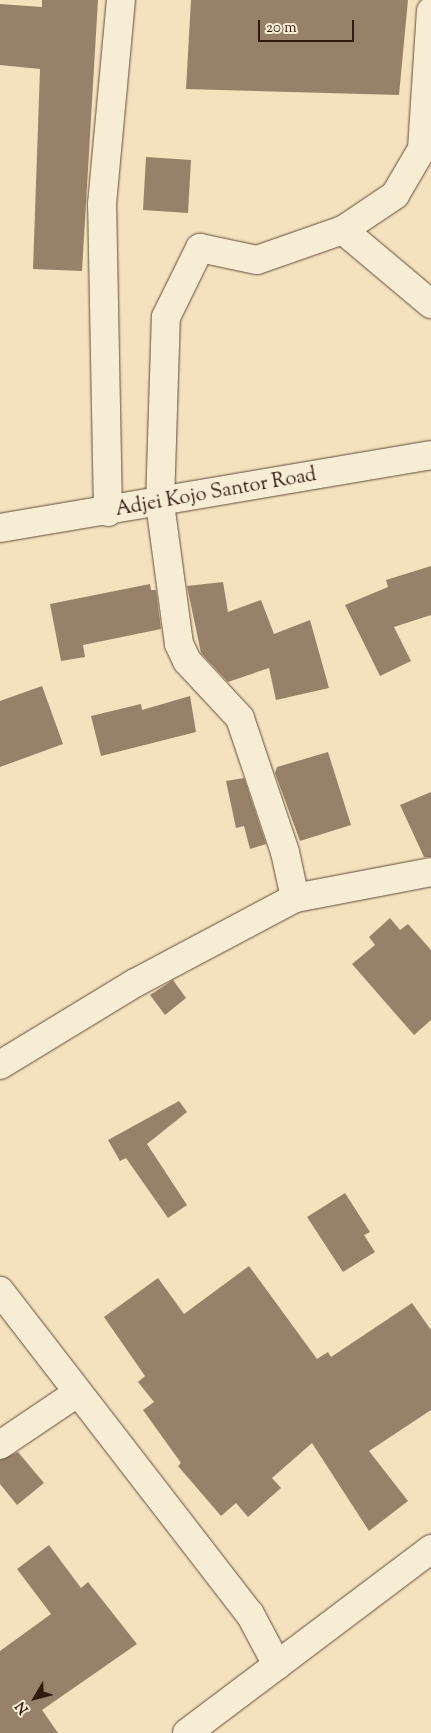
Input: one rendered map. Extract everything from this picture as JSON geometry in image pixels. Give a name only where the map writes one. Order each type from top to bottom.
[{"type":"street","points":[[108,512],[102,204],[121,0]]},
{"type":"street","points":[[295,898],[285,852],[244,727],[187,662],[179,644],[160,504],[166,317],[200,248],[257,260],[343,230],[395,195],[422,149],[431,11]]},
{"type":"street","points":[[343,230],[431,304]]},
{"type":"street","name":"Adjei Kojo Santor Road","points":[[0,528],[160,504],[431,455]]},
{"type":"street","points":[[0,1065],[135,983],[295,898],[431,872]]},
{"type":"street","points":[[0,1290],[77,1393],[250,1614],[277,1665]]},
{"type":"street","points":[[0,1445],[77,1393]]},
{"type":"street","points":[[188,1733],[431,1549]]},
{"type":"building","points":[[42,0],[98,0],[82,271],[33,269],[40,69],[0,65],[0,4],[42,7]]},
{"type":"building","points":[[191,0],[408,0],[399,95],[186,89]]},
{"type":"building","points":[[146,157],[191,160],[188,213],[143,210]]},
{"type":"building","points":[[431,566],[431,615],[394,627],[411,661],[380,676],[345,605],[388,587],[386,580]]},
{"type":"building","points":[[223,582],[228,612],[261,600],[274,634],[310,620],[329,688],[276,700],[269,668],[228,682],[201,653],[187,586]]},
{"type":"building","points":[[150,584],[151,590],[156,590],[161,629],[83,645],[85,657],[61,661],[50,604]]},
{"type":"building","points":[[42,686],[63,744],[0,767],[0,701]]},
{"type":"building","points":[[190,696],[196,732],[101,756],[91,716],[141,704],[142,710]]},
{"type":"building","points":[[328,752],[351,825],[300,841],[275,773],[277,767]]},
{"type":"building","points":[[244,778],[266,844],[250,849],[244,826],[236,828],[226,781]]},
{"type":"building","points":[[431,792],[431,857],[424,857],[400,805]]},
{"type":"building","points":[[390,918],[400,930],[408,924],[431,950],[431,1020],[414,1035],[352,964],[375,945],[369,937]]},
{"type":"building","points":[[173,980],[186,998],[165,1015],[150,995]]},
{"type":"building","points":[[179,1101],[187,1112],[147,1144],[187,1205],[168,1218],[126,1158],[120,1161],[108,1140]]},
{"type":"building","points":[[345,1193],[370,1232],[364,1235],[375,1252],[343,1272],[307,1217]]},
{"type":"building","points":[[249,1266],[317,1359],[328,1352],[331,1357],[412,1303],[431,1330],[431,1410],[369,1451],[408,1501],[369,1531],[312,1443],[272,1478],[281,1488],[248,1517],[236,1503],[221,1516],[178,1466],[181,1463],[143,1410],[154,1402],[138,1382],[145,1376],[104,1317],[158,1278],[184,1314]]},
{"type":"building","points":[[18,1452],[44,1483],[17,1505],[0,1484],[0,1460]]},
{"type":"building","points":[[49,1545],[81,1588],[88,1582],[137,1644],[42,1710],[58,1733],[0,1733],[0,1651],[51,1614],[17,1569]]}]
